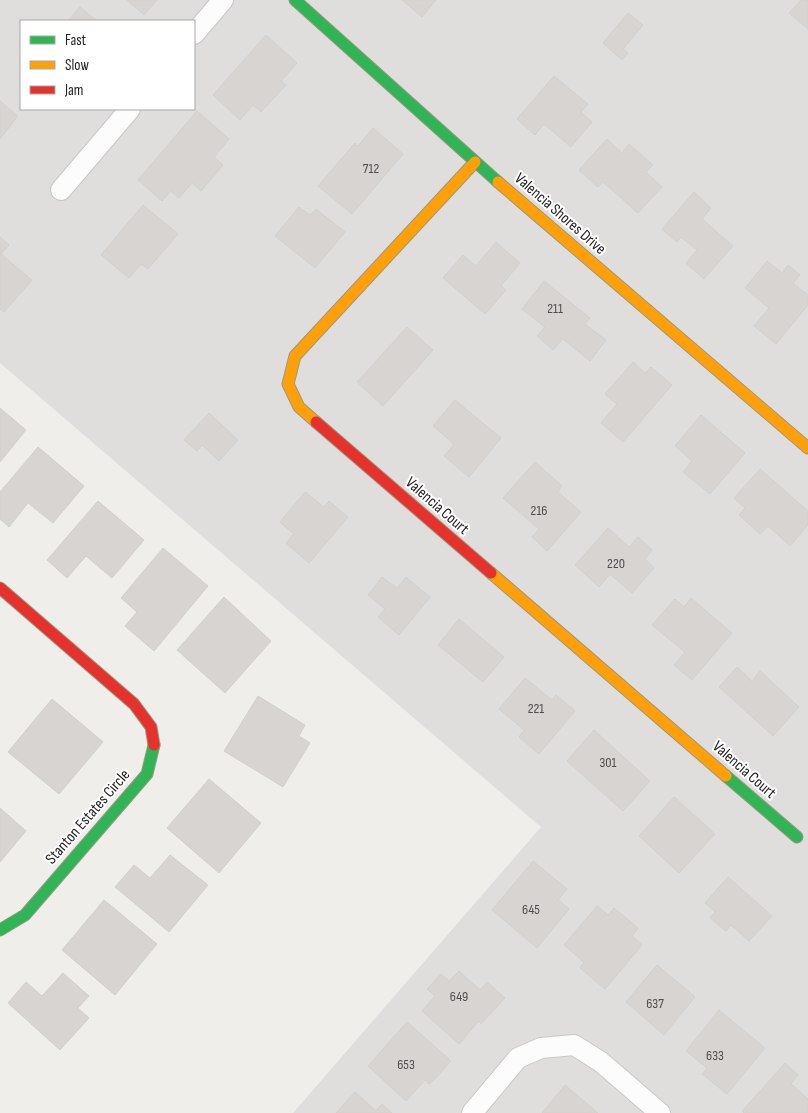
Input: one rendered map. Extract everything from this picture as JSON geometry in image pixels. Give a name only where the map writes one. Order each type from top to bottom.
[{"type":"street","points":[[195,33],[223,0]]},
{"type":"street","name":"Valencia Shores Drive","points":[[295,0],[475,162],[808,448]]},
{"type":"street","points":[[61,190],[129,110]]},
{"type":"street","name":"Valencia Court","points":[[475,162],[295,356],[288,384],[299,407],[797,837]]},
{"type":"street","name":"Stanton Estates Circle","points":[[0,588],[134,704],[151,727],[154,748],[147,774],[25,915],[0,930]]},
{"type":"street","points":[[472,1113],[518,1058],[541,1048],[574,1045],[601,1062],[660,1113]]},
{"type":"shaded area","points":[[0,0],[808,0],[808,1113],[293,1113],[541,827],[0,363]]},
{"type":"building","points":[[127,0],[157,0],[144,15]]},
{"type":"building","points":[[402,0],[436,0],[422,17]]},
{"type":"building","points":[[801,0],[808,0],[808,29],[789,13]]},
{"type":"building","points":[[80,7],[96,20],[69,20]]},
{"type":"building","points":[[628,13],[643,25],[623,49],[628,53],[622,60],[603,43]]},
{"type":"building","points":[[266,35],[297,63],[281,81],[286,85],[261,112],[253,105],[240,120],[213,95]]},
{"type":"building","points":[[554,76],[588,104],[581,112],[592,122],[571,147],[544,124],[535,135],[517,119]]},
{"type":"building","points":[[0,101],[18,116],[0,139]]},
{"type":"building","points":[[197,111],[229,139],[214,157],[223,165],[201,191],[192,183],[179,198],[171,191],[162,201],[138,180]]},
{"type":"building","points":[[373,128],[403,154],[352,214],[318,186],[355,143],[358,146]]},
{"type":"building","points":[[607,139],[622,153],[629,144],[653,165],[646,172],[662,187],[638,213],[603,182],[598,187],[579,170]]},
{"type":"building","points":[[694,192],[711,208],[702,219],[733,246],[704,279],[686,263],[697,250],[681,237],[677,242],[662,229]]},
{"type":"building","points":[[143,205],[178,234],[148,269],[141,264],[129,278],[101,255]]},
{"type":"building","points":[[299,207],[310,215],[316,209],[345,232],[315,268],[275,236]]},
{"type":"building","points":[[0,237],[9,245],[1,254],[32,280],[4,312],[0,309]]},
{"type":"building","points":[[496,242],[520,263],[501,286],[506,290],[485,314],[443,278],[463,255],[476,266]]},
{"type":"building","points":[[767,261],[782,273],[788,265],[800,275],[793,283],[808,295],[808,305],[776,344],[754,326],[769,308],[745,288]]},
{"type":"building","points":[[544,281],[590,318],[585,324],[606,340],[590,361],[563,339],[553,350],[537,336],[545,327],[522,309]]},
{"type":"building","points":[[407,327],[433,350],[383,406],[357,382]]},
{"type":"building","points":[[633,362],[645,373],[651,367],[672,385],[623,442],[601,423],[617,404],[605,394]]},
{"type":"building","points":[[455,400],[501,438],[469,477],[444,456],[454,444],[433,426]]},
{"type":"building","points":[[0,408],[26,430],[0,462]]},
{"type":"building","points":[[209,413],[238,440],[219,461],[202,445],[197,451],[184,440]]},
{"type":"building","points":[[701,415],[745,453],[710,494],[683,472],[692,461],[675,446]]},
{"type":"building","points":[[38,447],[84,486],[53,523],[28,503],[9,527],[0,519],[0,492]]},
{"type":"building","points":[[535,462],[562,486],[558,492],[581,512],[547,551],[532,537],[539,529],[503,498]]},
{"type":"building","points":[[760,469],[808,511],[808,525],[790,546],[768,526],[760,534],[739,515],[745,508],[734,498]]},
{"type":"building","points":[[305,492],[324,507],[329,501],[348,517],[309,563],[286,543],[294,534],[280,522]]},
{"type":"building","points":[[98,501],[144,540],[112,578],[86,556],[67,578],[47,560]]},
{"type":"building","points":[[608,528],[629,547],[638,537],[652,550],[645,559],[654,568],[632,593],[610,574],[599,587],[575,565]]},
{"type":"building","points":[[163,548],[208,586],[154,651],[125,626],[137,612],[121,598]]},
{"type":"building","points":[[382,577],[397,588],[406,577],[430,597],[399,635],[378,617],[385,609],[368,595]]},
{"type":"building","points":[[224,597],[271,641],[225,693],[177,650]]},
{"type":"building","points":[[691,598],[732,633],[692,680],[674,665],[685,652],[652,625],[675,599],[684,607]]},
{"type":"building","points":[[459,619],[504,657],[483,682],[438,645]]},
{"type":"building","points":[[737,667],[752,681],[760,671],[799,707],[773,736],[719,687]]},
{"type":"building","points":[[525,678],[552,700],[556,695],[575,711],[539,754],[519,737],[524,730],[499,709]]},
{"type":"building","points":[[258,696],[305,725],[299,736],[310,743],[283,787],[224,751]]},
{"type":"building","points":[[52,699],[103,742],[59,794],[8,752]]},
{"type":"building","points":[[594,730],[650,781],[623,811],[567,761]]},
{"type":"building","points":[[209,779],[261,823],[219,873],[167,828]]},
{"type":"building","points":[[674,797],[715,834],[679,873],[639,836]]},
{"type":"building","points":[[0,808],[26,831],[0,862]]},
{"type":"building","points":[[170,855],[208,885],[169,932],[115,887],[134,865],[150,878]]},
{"type":"building","points":[[533,861],[567,889],[558,900],[569,909],[537,948],[492,910]]},
{"type":"building","points":[[728,877],[772,916],[749,941],[731,925],[726,931],[710,918],[715,912],[705,903]]},
{"type":"building","points":[[104,900],[157,944],[115,995],[62,950]]},
{"type":"building","points":[[597,906],[608,915],[614,908],[638,928],[632,936],[642,945],[605,989],[580,968],[584,962],[564,945]]},
{"type":"building","points":[[657,965],[695,997],[664,1035],[626,1002]]},
{"type":"building","points":[[459,971],[480,990],[487,982],[505,998],[481,1024],[479,1021],[459,1044],[422,1011],[435,996],[427,989],[441,974],[449,981]]},
{"type":"building","points":[[63,973],[89,996],[78,1008],[89,1018],[60,1050],[8,1003],[26,982],[42,996]]},
{"type":"building","points":[[719,1010],[765,1048],[727,1094],[702,1074],[707,1068],[686,1051]]},
{"type":"building","points":[[407,1022],[451,1061],[430,1084],[425,1080],[406,1101],[368,1066]]},
{"type":"building","points":[[785,1063],[798,1075],[791,1084],[808,1099],[808,1113],[744,1113],[742,1111]]},
{"type":"building","points":[[565,1085],[598,1113],[542,1113]]},
{"type":"building","points":[[355,1092],[376,1111],[382,1104],[392,1113],[336,1113]]},
{"type":"traffic: fast","points":[[295,0],[498,182]]},
{"type":"traffic: fast","points":[[0,930],[25,915],[147,774],[154,745]]},
{"type":"traffic: fast","points":[[726,776],[797,837]]},
{"type":"traffic: slow","points":[[316,422],[299,407],[288,384],[295,356],[475,162]]},
{"type":"traffic: slow","points":[[498,182],[808,448]]},
{"type":"traffic: slow","points":[[491,573],[726,776]]},
{"type":"traffic: jam","points":[[316,422],[491,573]]},
{"type":"traffic: jam","points":[[0,588],[134,704],[151,727],[154,745]]}]
